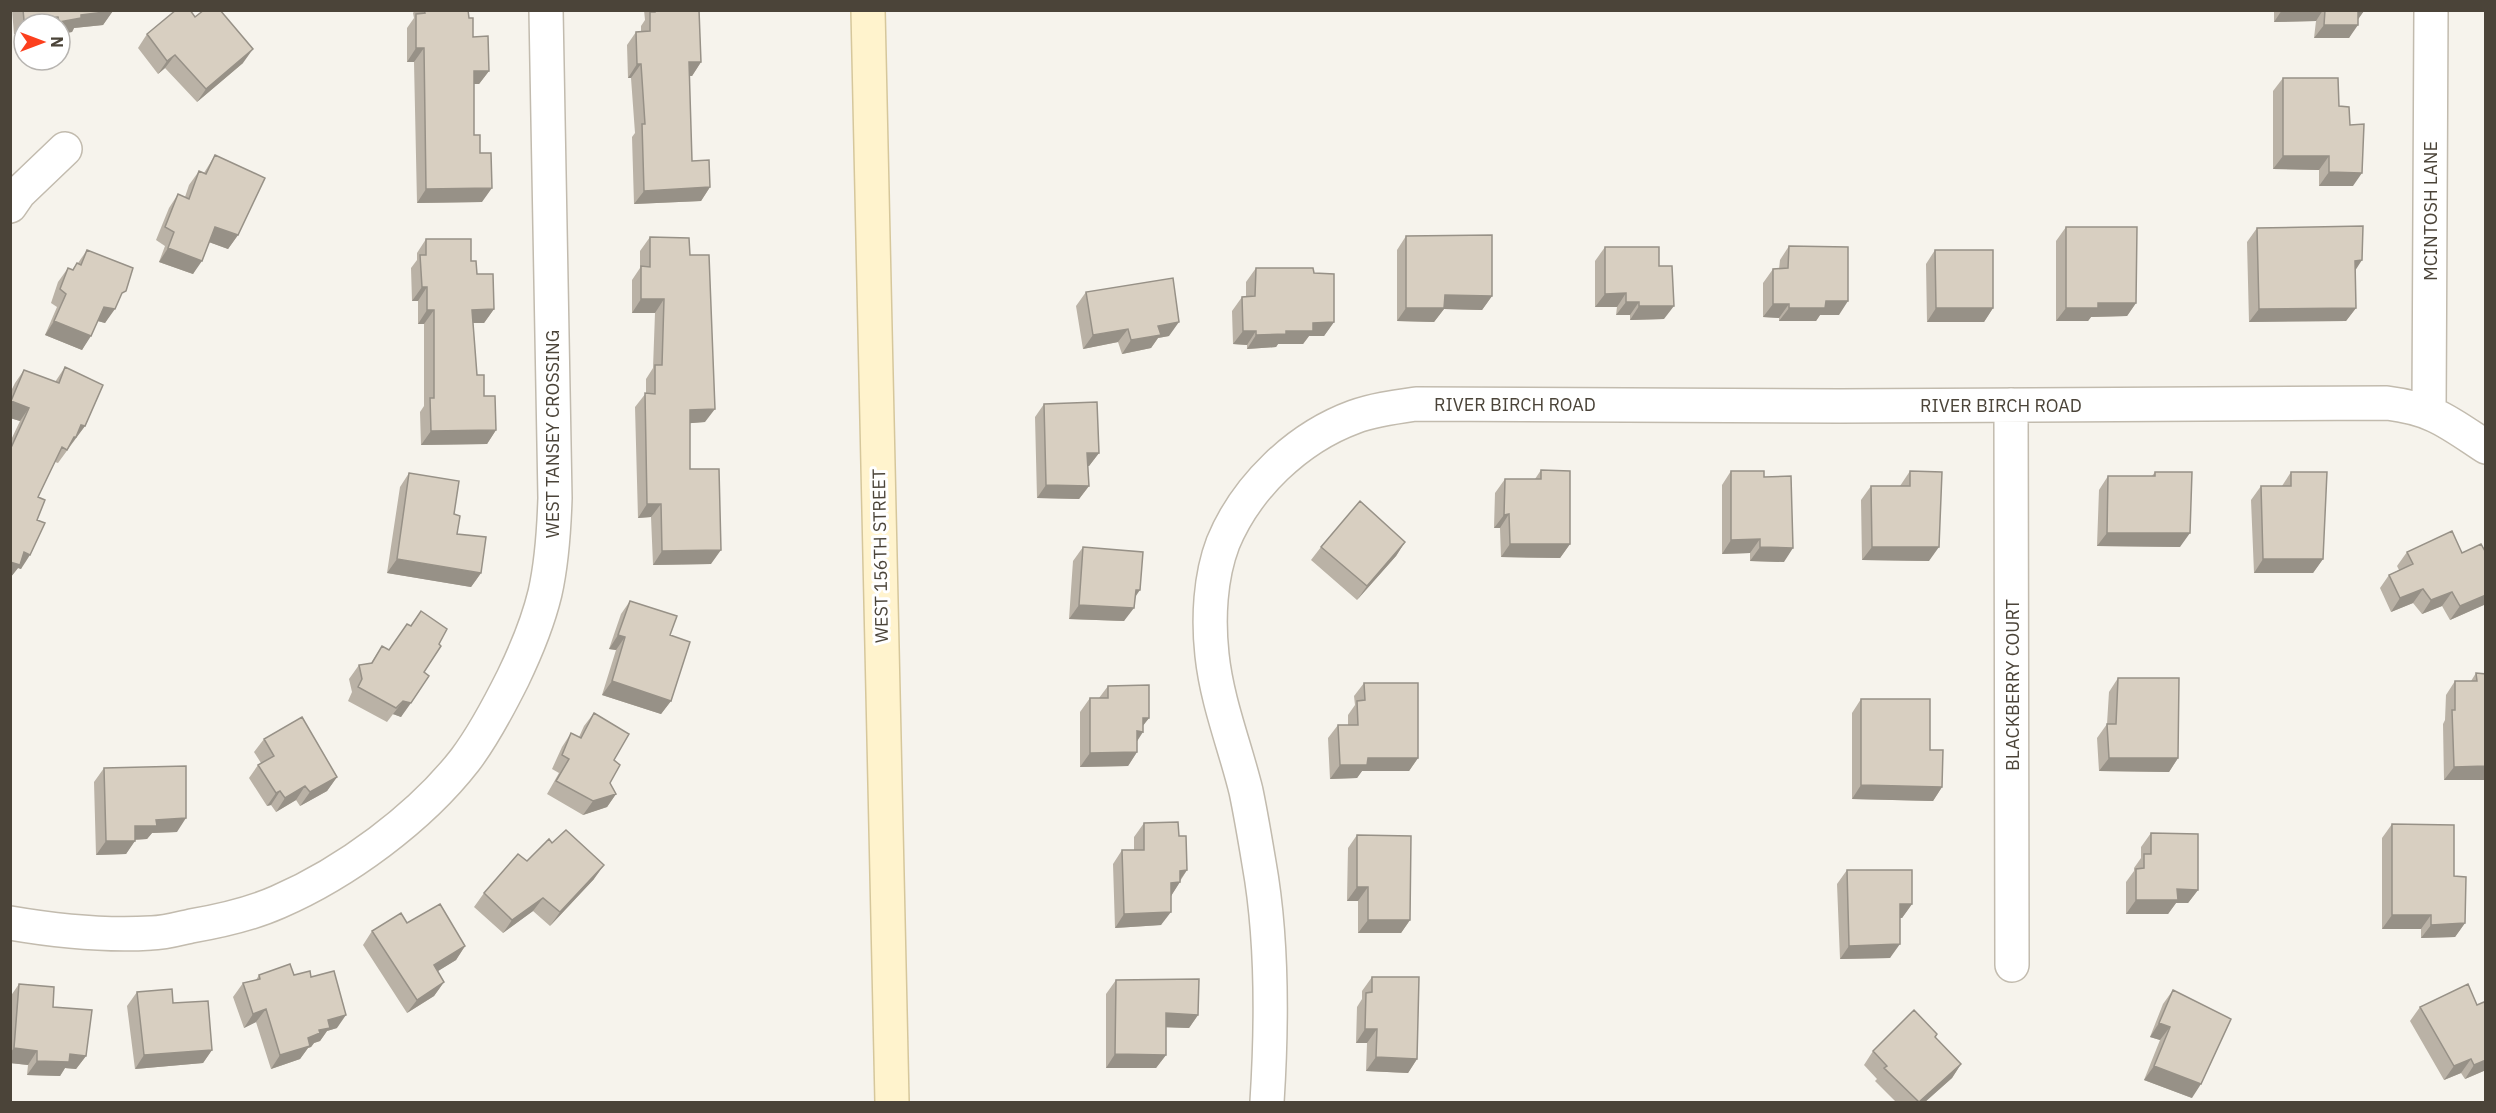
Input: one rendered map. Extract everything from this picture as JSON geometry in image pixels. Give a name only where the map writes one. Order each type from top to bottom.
[{"type":"street","name":"WEST TANSEY CROSSING","points":[[10,923],[101,934],[152,933],[218,921],[277,902],[331,875],[378,844],[419,808],[465,761],[496,712],[525,653],[544,595],[553,541],[555,486],[546,10]]},
{"type":"street","name":"WEST 156TH STREET","points":[[868,10],[892,1102]]},
{"type":"street","name":"MCINTOSH LANE","points":[[2429,412],[2431,10]]},
{"type":"street","points":[[10,206],[19,194],[65,149]]},
{"type":"street","name":"RIVER BIRCH ROAD","points":[[1266,1102],[1270,1059],[1269,962],[1260,865],[1246,791],[1220,696],[1212,655],[1210,617],[1213,582],[1223,543],[1243,507],[1267,475],[1295,450],[1353,417],[1416,404],[2387,403],[2415,406],[2439,416],[2486,447]]},
{"type":"street","name":"BLACKBERRY COURT","points":[[2011,405],[2012,965]]},
{"type":"building","points":[[23,10],[113,10],[81,15],[81,18],[72,20],[72,12],[23,12]]},
{"type":"building","points":[[176,10],[190,10],[195,17],[204,10],[220,10],[253,49],[206,89],[175,55],[167,61],[147,34]]},
{"type":"building","points":[[424,10],[468,10],[469,18],[473,18],[473,37],[488,36],[489,71],[474,71],[474,135],[480,135],[480,153],[491,153],[492,188],[426,189],[424,48],[416,48],[416,14],[425,13]]},
{"type":"building","points":[[655,10],[699,10],[701,62],[689,62],[692,161],[709,160],[710,187],[644,191],[642,124],[645,124],[641,64],[637,64],[636,32],[650,31],[650,12],[655,12]]},
{"type":"building","points":[[2325,10],[2364,11],[2358,11],[2358,25],[2324,25]]},
{"type":"building","points":[[2283,78],[2338,78],[2339,106],[2349,107],[2350,125],[2364,124],[2362,173],[2329,172],[2329,156],[2283,156]]},
{"type":"building","points":[[215,155],[265,178],[238,235],[215,227],[202,261],[168,248],[174,232],[165,227],[178,194],[189,199],[199,171],[206,174]]},
{"type":"building","points":[[2363,226],[2362,260],[2355,261],[2356,308],[2259,309],[2257,228]]},
{"type":"building","points":[[2066,227],[2137,227],[2136,303],[2098,303],[2098,308],[2066,308]]},
{"type":"building","points":[[1492,235],[1492,296],[1445,295],[1444,308],[1406,308],[1406,236]]},
{"type":"building","points":[[650,237],[689,238],[690,255],[709,255],[715,409],[690,410],[690,469],[719,469],[721,550],[662,551],[661,504],[647,504],[645,393],[655,394],[655,365],[662,365],[664,299],[641,299],[641,266],[650,267]]},
{"type":"building","points":[[426,239],[471,239],[471,261],[476,261],[477,274],[493,274],[494,309],[472,310],[477,375],[484,375],[484,396],[495,396],[496,430],[431,431],[430,398],[434,398],[434,310],[427,310],[427,287],[422,287],[420,255],[426,255]]},
{"type":"building","points":[[1789,246],[1848,247],[1848,301],[1826,301],[1825,308],[1789,308],[1789,304],[1773,304],[1773,269],[1788,268]]},
{"type":"building","points":[[1605,247],[1659,247],[1659,266],[1672,266],[1674,306],[1639,306],[1639,302],[1626,302],[1626,293],[1605,294]]},
{"type":"building","points":[[87,250],[133,268],[126,291],[122,293],[115,309],[104,307],[91,336],[54,321],[66,294],[60,289],[68,268],[73,270],[77,263],[81,265]]},
{"type":"building","points":[[1935,250],[1993,250],[1993,308],[1936,308]]},
{"type":"building","points":[[1256,268],[1313,268],[1314,273],[1334,274],[1334,322],[1313,323],[1313,331],[1286,331],[1286,334],[1256,335],[1256,331],[1243,331],[1242,297],[1255,296]]},
{"type":"building","points":[[1173,278],[1179,322],[1158,326],[1161,335],[1131,340],[1128,329],[1093,335],[1086,292]]},
{"type":"building","points":[[65,367],[103,385],[85,426],[81,425],[67,450],[62,447],[38,497],[45,500],[37,520],[45,523],[30,555],[24,552],[20,565],[10,562],[10,450],[29,408],[11,401],[24,370],[59,383]]},
{"type":"building","points":[[1097,402],[1099,453],[1087,453],[1089,486],[1046,485],[1044,404]]},
{"type":"building","points":[[1541,470],[1570,471],[1570,544],[1510,544],[1509,514],[1504,515],[1505,479],[1541,479]]},
{"type":"building","points":[[1731,471],[1764,471],[1764,477],[1791,476],[1793,548],[1760,547],[1760,539],[1731,540]]},
{"type":"building","points":[[1910,471],[1942,472],[1939,547],[1872,547],[1871,486],[1910,486]]},
{"type":"building","points":[[2155,472],[2192,472],[2190,533],[2107,533],[2108,476],[2155,476]]},
{"type":"building","points":[[2291,472],[2327,472],[2323,559],[2263,559],[2261,486],[2291,486]]},
{"type":"building","points":[[409,473],[459,481],[454,514],[460,516],[457,534],[486,537],[481,573],[397,559]]},
{"type":"building","points":[[1360,501],[1405,542],[1367,586],[1321,547]]},
{"type":"building","points":[[2452,531],[2462,553],[2481,544],[2486,553],[2486,595],[2460,606],[2452,592],[2431,600],[2423,589],[2400,598],[2389,575],[2413,564],[2407,552]]},
{"type":"building","points":[[1083,547],[1143,552],[1140,590],[1136,590],[1134,608],[1079,605]]},
{"type":"building","points":[[630,601],[677,616],[670,635],[690,642],[671,701],[612,681],[625,637],[618,635]]},
{"type":"building","points":[[421,611],[447,629],[439,644],[441,646],[424,672],[429,676],[411,703],[403,701],[396,708],[358,687],[362,679],[359,665],[372,663],[382,646],[389,650],[407,624],[411,626]]},
{"type":"building","points":[[2476,673],[2486,674],[2486,766],[2454,767],[2452,710],[2455,710],[2455,681],[2477,681]]},
{"type":"building","points":[[2118,678],[2179,678],[2178,758],[2109,758],[2107,724],[2116,724]]},
{"type":"building","points":[[1364,683],[1418,683],[1418,758],[1368,758],[1367,765],[1340,765],[1338,725],[1358,725],[1357,701],[1365,700]]},
{"type":"building","points":[[1149,685],[1149,718],[1143,718],[1143,732],[1137,731],[1137,752],[1090,753],[1090,698],[1108,698],[1108,686]]},
{"type":"building","points":[[1861,699],[1930,699],[1930,750],[1943,750],[1942,787],[1861,785]]},
{"type":"building","points":[[594,713],[629,734],[614,760],[620,765],[610,783],[616,794],[593,801],[556,781],[569,759],[562,755],[571,733],[581,738]]},
{"type":"building","points":[[302,717],[337,777],[310,792],[305,786],[285,798],[280,791],[276,793],[258,765],[274,756],[264,739]]},
{"type":"building","points":[[186,766],[186,818],[156,820],[157,826],[135,826],[135,841],[106,841],[104,768]]},
{"type":"building","points":[[1178,822],[1179,836],[1186,836],[1187,870],[1180,871],[1180,882],[1171,883],[1171,912],[1124,914],[1122,850],[1144,850],[1144,823]]},
{"type":"building","points":[[2392,824],[2454,825],[2454,876],[2466,877],[2465,923],[2431,925],[2431,915],[2392,915]]},
{"type":"building","points":[[566,830],[604,865],[560,912],[543,898],[512,920],[484,893],[518,854],[527,861],[549,839],[552,843]]},
{"type":"building","points":[[2151,833],[2198,834],[2198,890],[2177,889],[2178,900],[2136,900],[2136,869],[2144,868],[2144,854],[2151,854]]},
{"type":"building","points":[[1357,835],[1411,836],[1410,920],[1368,920],[1368,887],[1357,887]]},
{"type":"building","points":[[1847,870],[1912,870],[1912,904],[1900,904],[1900,944],[1849,946]]},
{"type":"building","points":[[440,904],[465,946],[434,965],[444,982],[417,1000],[372,931],[401,913],[407,923]]},
{"type":"building","points":[[290,964],[294,975],[310,971],[311,977],[334,971],[346,1015],[328,1020],[330,1028],[319,1030],[320,1033],[308,1038],[310,1046],[280,1055],[266,1009],[253,1014],[243,983],[260,979],[259,975]]},
{"type":"building","points":[[1372,977],[1419,977],[1417,1059],[1376,1057],[1377,1029],[1365,1029],[1366,993],[1372,992]]},
{"type":"building","points":[[1199,979],[1198,1015],[1166,1013],[1166,1055],[1115,1054],[1116,980]]},
{"type":"building","points":[[19,984],[54,987],[53,1007],[92,1010],[86,1056],[70,1054],[69,1062],[37,1061],[37,1051],[14,1048]]},
{"type":"building","points":[[2468,984],[2477,1005],[2484,1002],[2486,1005],[2486,1060],[2474,1065],[2471,1059],[2454,1066],[2420,1007]]},
{"type":"building","points":[[172,989],[173,1003],[208,1001],[212,1050],[144,1055],[137,992]]},
{"type":"building","points":[[2173,990],[2231,1019],[2201,1084],[2154,1066],[2170,1027],[2159,1023]]},
{"type":"building","points":[[1914,1010],[1937,1034],[1935,1037],[1961,1064],[1919,1102],[1884,1068],[1887,1066],[1873,1051]]}]
